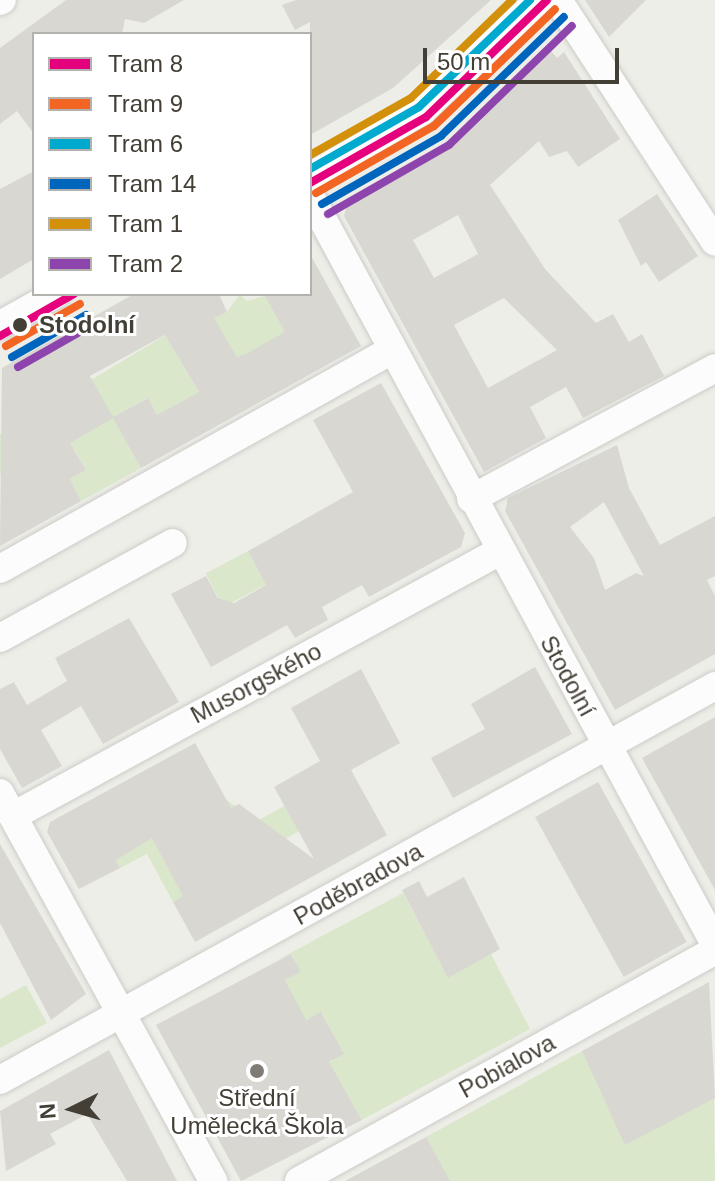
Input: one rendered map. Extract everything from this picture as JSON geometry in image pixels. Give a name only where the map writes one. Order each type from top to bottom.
[{"type":"street","points":[[312,176],[421,112],[539,0]]},
{"type":"street","points":[[558,0],[715,242]]},
{"type":"street","name":"Stodolní","points":[[312,200],[390,351],[715,944]]},
{"type":"street","points":[[0,325],[52,296]]},
{"type":"street","points":[[0,569],[390,351]]},
{"type":"street","points":[[471,499],[713,369]]},
{"type":"street","points":[[0,638],[173,543]]},
{"type":"street","name":"Musorgského","points":[[6,804],[500,551]]},
{"type":"street","name":"Poděbradova","points":[[0,1080],[715,686]]},
{"type":"street","points":[[6,804],[84,919],[125,1013],[213,1181]]},
{"type":"street","name":"Pobialova","points":[[299,1181],[715,950]]},
{"type":"green space","points":[[239,296],[247,301],[272,296],[292,345],[237,357],[221,331],[178,357],[203,399],[194,395],[176,405],[161,422],[147,398],[113,417],[141,468],[81,501],[70,479],[86,470],[74,449],[9,487],[0,473],[0,434],[188,322],[227,312]]},
{"type":"green space","points":[[248,551],[266,585],[223,607],[206,574]]},
{"type":"green space","points":[[320,761],[331,781],[308,826],[173,902],[147,854],[120,868],[116,860],[117,839],[224,798],[235,806],[158,847],[223,840],[284,806]]},
{"type":"green space","points":[[403,893],[448,977],[491,954],[530,1029],[362,1120],[329,1063],[343,1053],[322,1013],[305,1020],[285,980],[300,972],[292,954],[275,961]]},
{"type":"green space","points":[[26,985],[47,1023],[0,1048],[0,999]]},
{"type":"green space","points":[[582,1051],[714,1097],[715,1181],[444,1181],[426,1137]]},
{"type":"building","points":[[66,0],[184,0],[144,23],[125,19],[122,32],[32,32],[32,131],[17,111],[0,124],[0,48]]},
{"type":"building","points":[[296,0],[491,0],[393,88],[312,134],[310,22],[295,30],[282,5]]},
{"type":"building","points":[[585,0],[646,0],[609,37]]},
{"type":"building","points":[[551,51],[557,58],[564,52],[620,139],[578,167],[567,151],[549,157],[539,141],[490,185],[545,269],[596,323],[613,314],[629,342],[642,334],[664,376],[583,418],[566,387],[530,407],[546,438],[484,472],[344,216],[346,208],[447,148]],"holes":[[[458,215],[478,254],[434,278],[413,240]],[[504,298],[557,350],[488,388],[454,325]]]},
{"type":"building","points":[[32,172],[32,260],[0,279],[0,189]]},
{"type":"building","points":[[657,194],[698,256],[659,282],[646,262],[641,266],[618,220]]},
{"type":"building","points":[[312,258],[361,346],[141,468],[113,418],[70,443],[86,470],[70,479],[81,501],[0,546],[2,368],[130,296],[220,296],[227,312],[214,318],[237,357],[285,332],[265,296],[312,296]],"holes":[[[165,335],[199,392],[157,415],[148,398],[113,417],[90,376]]]},
{"type":"building","points":[[381,383],[465,533],[461,547],[369,597],[362,585],[322,607],[328,620],[295,638],[287,625],[211,667],[171,594],[206,576],[218,598],[234,603],[266,585],[248,551],[353,492],[313,420]]},
{"type":"building","points":[[617,445],[629,488],[660,545],[715,516],[715,576],[707,580],[715,596],[715,654],[615,710],[505,511],[508,498]],"holes":[[[604,502],[644,576],[636,573],[605,590],[594,558],[570,527]]]},
{"type":"building","points":[[129,618],[179,702],[103,744],[81,706],[41,730],[62,766],[22,788],[0,749],[0,689],[14,682],[27,705],[67,681],[55,658]]},
{"type":"building","points":[[535,667],[572,734],[453,798],[431,758],[485,729],[471,704]]},
{"type":"building","points":[[361,669],[400,743],[351,770],[387,835],[195,942],[173,902],[183,896],[152,838],[116,860],[120,868],[79,889],[47,832],[50,822],[195,743],[231,808],[239,804],[314,859],[274,787],[320,761],[291,708]]},
{"type":"building","points":[[715,717],[715,890],[642,758]]},
{"type":"building","points":[[598,782],[687,942],[624,977],[535,817]]},
{"type":"building","points":[[0,844],[86,994],[51,1020],[0,923]]},
{"type":"building","points":[[464,877],[500,949],[448,978],[402,890],[419,881],[427,897]]},
{"type":"building","name":"Střední Umělecká Škola","points":[[291,954],[301,972],[285,980],[306,1020],[321,1012],[344,1054],[329,1062],[362,1120],[241,1181],[156,1025]]},
{"type":"building","points":[[709,982],[715,1098],[625,1145],[582,1051]]},
{"type":"building","points":[[109,1050],[177,1181],[127,1181],[87,1114],[50,1134],[56,1144],[6,1171],[0,1111]]},
{"type":"building","points":[[426,1137],[450,1181],[345,1181]]},
{"type":"tram line","name":"1","points":[[312,154],[411,98],[512,0]]},
{"type":"tram line","name":"6","points":[[312,168],[419,107],[530,0]]},
{"type":"tram line","name":"8","points":[[312,182],[426,117],[547,0]]},
{"type":"tram line","name":"9","points":[[316,193],[434,126],[555,9]]},
{"type":"tram line","name":"14","points":[[322,204],[441,136],[564,17]]},
{"type":"tram line","name":"2","points":[[328,214],[449,145],[572,26]]},
{"type":"tram line","name":"8","points":[[0,336],[70,296]]},
{"type":"tram line","name":"9","points":[[6,346],[80,304]]},
{"type":"tram line","name":"14","points":[[12,357],[86,315]]},
{"type":"tram line","name":"2","points":[[18,367],[92,325]]},
{"type":"place","name":"Stodolní","points":[[20,325]]},
{"type":"place","name":"Střední Umělecká Škola","points":[[257,1071]]}]
